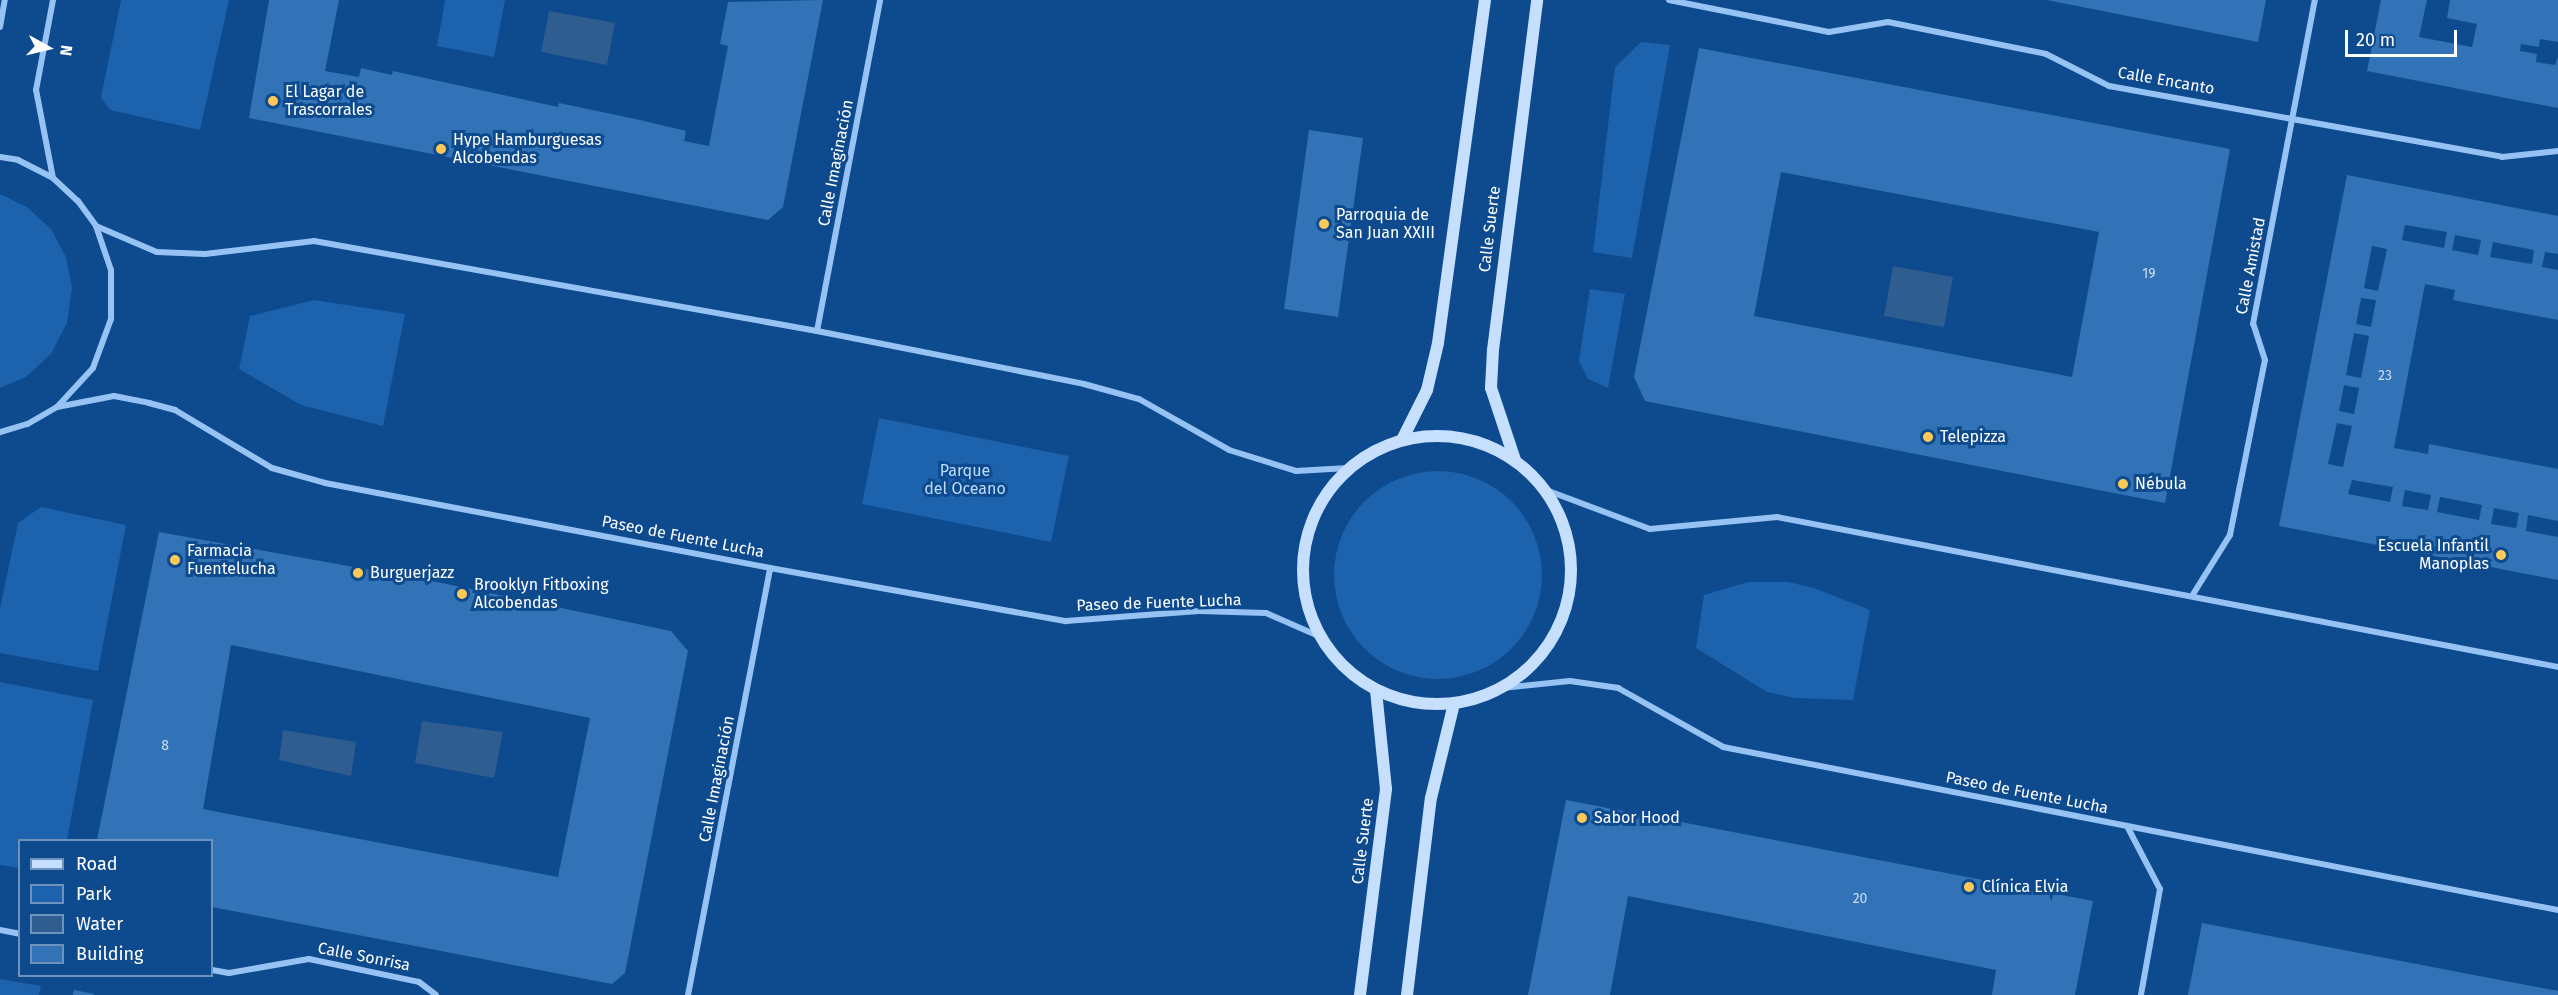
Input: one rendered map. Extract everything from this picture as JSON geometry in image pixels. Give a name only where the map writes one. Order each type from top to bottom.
[{"type":"main road","points":[[1403,438],[1427,390],[1438,343],[1485,0]]},
{"type":"main road","name":"Calle Suerte","points":[[1515,460],[1491,388],[1492,360],[1537,0]]},
{"type":"main road","points":[[1455,436],[1487,444],[1515,460],[1546,490],[1568,542],[1569,599],[1545,651],[1502,688],[1454,704],[1414,704],[1376,691],[1343,668],[1319,636],[1302,578],[1312,518],[1348,468],[1382,446],[1403,438],[1455,436]]},
{"type":"main road","name":"Calle Suerte","points":[[1360,995],[1386,789],[1376,691]]},
{"type":"main road","points":[[1407,995],[1431,798],[1454,704]]},
{"type":"street","points":[[0,27],[5,0]]},
{"type":"street","points":[[52,178],[36,90],[53,0]]},
{"type":"street","name":"Calle Imaginación","points":[[817,331],[880,0]]},
{"type":"street","name":"Calle Encanto","points":[[1670,0],[1829,32],[1888,22],[2046,54],[2109,86],[2294,118],[2502,158],[2558,151]]},
{"type":"street","name":"Calle Amistad","points":[[2192,596],[2230,535],[2265,360],[2253,324],[2315,0]]},
{"type":"street","points":[[0,157],[18,160],[52,178],[78,201],[96,226],[111,270],[111,319],[93,368],[57,407],[27,424],[0,432]]},
{"type":"street","points":[[96,226],[157,252],[205,254],[314,241],[817,331],[1084,384],[1139,399],[1228,450],[1296,471],[1348,468]]},
{"type":"street","name":"Paseo de Fuente Lucha","points":[[57,407],[114,396],[149,403],[175,410],[272,468],[326,483],[770,568],[1066,621],[1199,612],[1266,613],[1319,636]]},
{"type":"street","points":[[1546,490],[1650,529],[1777,517],[2558,667]]},
{"type":"street","name":"Calle Imaginación","points":[[688,995],[770,568]]},
{"type":"street","name":"Paseo de Fuente Lucha","points":[[1502,688],[1570,681],[1618,688],[1723,747],[2558,910]]},
{"type":"street","points":[[2127,826],[2160,890],[2141,995]]},
{"type":"street","points":[[0,930],[18,934]]},
{"type":"street","name":"Calle Sonrisa","points":[[213,970],[229,973],[309,959],[419,982],[436,995]]},
{"type":"green space","points":[[121,0],[229,0],[200,130],[110,110],[101,97]]},
{"type":"green space","points":[[445,0],[505,0],[494,57],[437,46]]},
{"type":"green space","points":[[1641,42],[1670,45],[1632,258],[1593,252],[1615,67]]},
{"type":"green space","points":[[0,194],[27,207],[51,229],[66,257],[72,288],[67,323],[51,354],[26,377],[0,388]]},
{"type":"green space","points":[[1590,289],[1625,294],[1608,388],[1588,379],[1579,361]]},
{"type":"green space","points":[[314,300],[405,314],[383,426],[301,405],[239,369],[250,316]]},
{"type":"green space","name":"Parque del Oceano","points":[[879,418],[1069,456],[1051,542],[862,504]]},
{"type":"green space","points":[[1438,471],[1458,473],[1478,479],[1504,495],[1518,509],[1534,535],[1540,555],[1542,575],[1540,595],[1534,615],[1518,641],[1504,655],[1478,671],[1458,677],[1438,679],[1418,677],[1398,671],[1372,655],[1358,641],[1342,615],[1336,595],[1334,575],[1336,555],[1342,535],[1358,509],[1372,495],[1398,479],[1418,473]]},
{"type":"green space","points":[[41,507],[126,525],[98,671],[0,653],[0,608],[18,523]]},
{"type":"green space","points":[[1748,582],[1788,582],[1814,588],[1870,610],[1853,700],[1795,698],[1767,692],[1696,648],[1704,595]]},
{"type":"green space","points":[[0,682],[93,700],[67,839],[18,839],[18,868],[0,865]]},
{"type":"green space","points":[[0,979],[41,986],[39,995],[0,995]]},
{"type":"water","points":[[549,11],[615,23],[607,65],[541,52]]},
{"type":"water","points":[[1893,266],[1953,277],[1944,327],[1884,316]]},
{"type":"water","points":[[422,721],[503,732],[494,778],[415,763]]},
{"type":"water","points":[[283,730],[356,742],[351,776],[279,760]]},
{"type":"building","points":[[269,0],[339,0],[325,71],[359,77],[361,68],[392,75],[393,71],[558,107],[559,103],[686,131],[684,141],[709,146],[728,46],[720,44],[728,2],[823,0],[783,207],[768,220],[249,118]]},
{"type":"building","points":[[2047,0],[2266,0],[2258,42]]},
{"type":"building","points":[[2381,0],[2427,0],[2419,37],[2472,47],[2477,24],[2447,18],[2450,0],[2558,0],[2558,42],[2540,39],[2539,47],[2521,44],[2520,51],[2537,54],[2536,62],[2555,65],[2558,57],[2558,108],[2367,71]]},
{"type":"building","points":[[1699,48],[2230,149],[2165,503],[1645,401],[1634,377]],"holes":[[[1781,172],[2099,232],[2072,377],[1754,316]]]},
{"type":"building","name":"Parroquia de San Juan XXIII","points":[[1309,130],[1363,138],[1338,317],[1284,309]]},
{"type":"building","points":[[2347,175],[2558,216],[2558,254],[2545,252],[2542,267],[2558,270],[2558,320],[2453,300],[2455,290],[2425,284],[2394,448],[2428,454],[2429,444],[2558,469],[2558,521],[2528,515],[2526,531],[2558,537],[2558,580],[2279,526]],"holes":[[[2405,225],[2447,232],[2444,248],[2402,240]],[[2455,235],[2481,240],[2478,255],[2452,250]],[[2493,242],[2534,250],[2532,264],[2490,257]],[[2372,246],[2387,249],[2378,291],[2364,288]],[[2361,298],[2376,300],[2371,327],[2356,324]],[[2354,333],[2369,336],[2361,378],[2346,375]],[[2344,385],[2359,388],[2354,414],[2339,411]],[[2337,423],[2352,426],[2343,467],[2328,464]],[[2352,480],[2393,487],[2390,502],[2348,494]],[[2405,490],[2431,495],[2428,510],[2402,506]],[[2440,497],[2482,505],[2479,520],[2437,512]],[[2494,508],[2519,513],[2516,528],[2491,524]]]},
{"type":"building","points":[[159,532],[437,582],[671,631],[688,651],[625,973],[612,984],[213,907],[213,839],[97,839]],"holes":[[[231,645],[590,718],[558,877],[203,809]]]},
{"type":"building","points":[[1566,800],[2093,901],[2075,995],[1992,995],[1996,970],[1628,896],[1610,995],[1528,995]]},
{"type":"building","points":[[2202,923],[2558,991],[2558,995],[2188,995]]},
{"type":"building","points":[[74,990],[94,994],[94,995],[73,995]]},
{"type":"place","name":"El Lagar de Trascorrales","points":[[273,101]]},
{"type":"place","name":"Hype Hamburguesas Alcobendas","points":[[441,149]]},
{"type":"place","name":"Parroquia de San Juan XXIII","points":[[1324,224]]},
{"type":"place","name":"Telepizza","points":[[1928,437]]},
{"type":"place","name":"Nébula","points":[[2123,484]]},
{"type":"place","name":"Escuela Infantil Manoplas","points":[[2501,555]]},
{"type":"place","name":"Farmacia Fuentelucha","points":[[175,560]]},
{"type":"place","name":"Burguerjazz","points":[[358,573]]},
{"type":"place","name":"Brooklyn Fitboxing Alcobendas","points":[[462,594]]},
{"type":"place","name":"Sabor Hood","points":[[1582,818]]},
{"type":"place","name":"Clínica Elvia","points":[[1969,887]]}]
